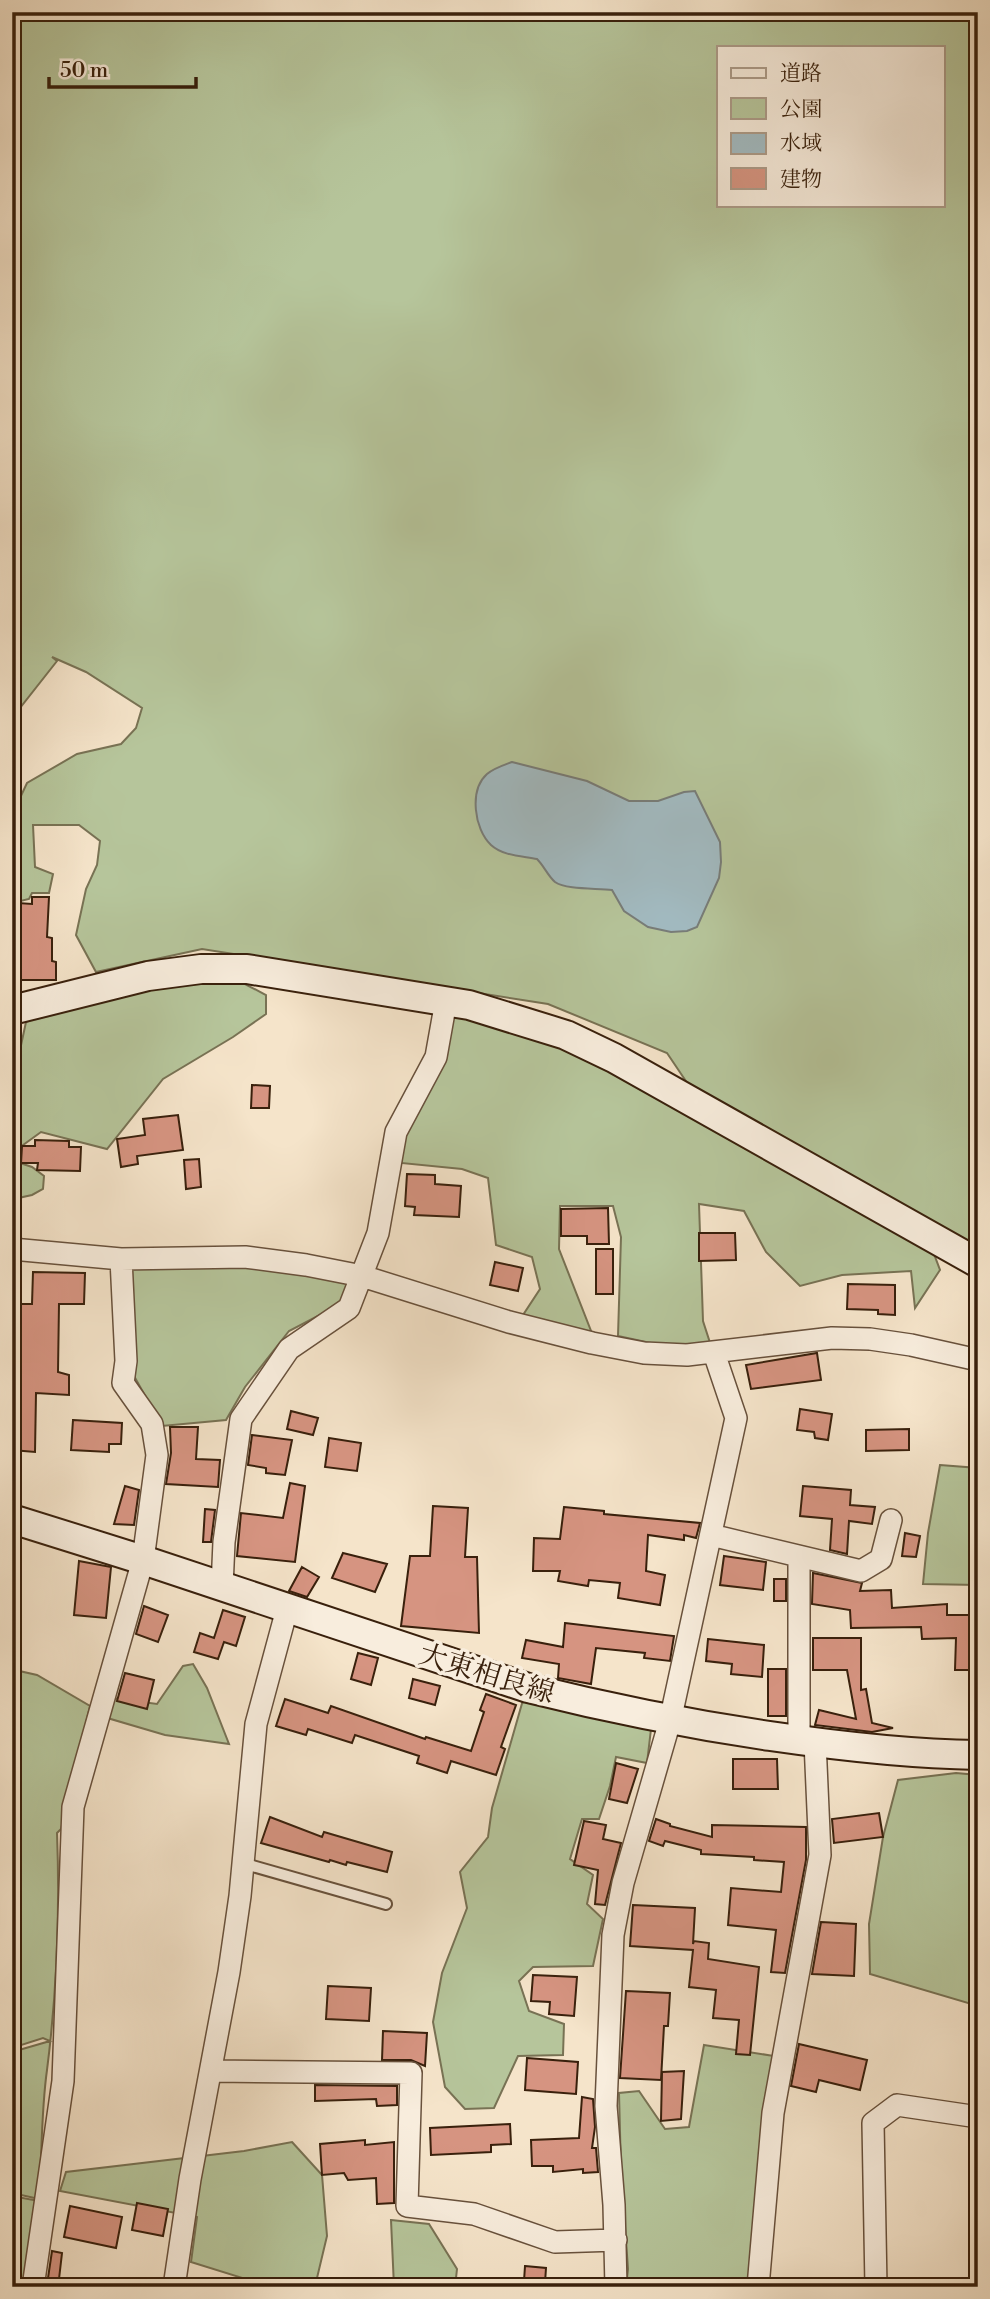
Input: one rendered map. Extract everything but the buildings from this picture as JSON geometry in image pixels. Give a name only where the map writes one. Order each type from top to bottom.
[{"type":"street","points":[[12,1010],[148,976],[201,969],[247,969],[469,1005],[555,1032],[614,1058],[978,1263]]},
{"type":"street","points":[[222,1587],[224,1542],[241,1419],[289,1349],[349,1308],[378,1233],[396,1132],[436,1057],[446,1001]]},
{"type":"street","points":[[12,1249],[121,1259],[245,1257],[306,1265],[362,1276],[509,1322],[644,1353],[714,1353],[832,1338],[870,1339],[911,1345],[978,1360]]},
{"type":"street","points":[[33,2287],[63,2081],[73,1807],[143,1560],[157,1455],[152,1424],[123,1383],[126,1361],[121,1259]]},
{"type":"street","points":[[615,2287],[615,2240],[606,2106],[612,1935],[623,1883],[670,1721],[736,1418],[714,1353]]},
{"type":"street","name":"大東相良線","points":[[12,1519],[528,1688],[670,1721],[928,1755],[978,1755]]},
{"type":"street","points":[[711,1535],[861,1572],[881,1559],[891,1520]]},
{"type":"street","points":[[758,2287],[773,2113],[820,1855],[807,1741],[799,1557]]},
{"type":"street","points":[[174,2287],[190,2179],[229,1972],[243,1863],[256,1724],[287,1609]]},
{"type":"street","points":[[212,2071],[411,2073],[407,2206],[474,2214],[555,2242],[615,2240]]},
{"type":"street","points":[[876,2287],[873,2123],[897,2105],[978,2117]]},
{"type":"lane","points":[[243,1863],[386,1904]]},
{"type":"green space","points":[[12,12],[978,12],[978,1256],[931,1246],[940,1270],[915,1308],[911,1271],[842,1275],[800,1286],[766,1252],[744,1211],[699,1204],[703,1321],[712,1349],[660,1345],[618,1336],[621,1237],[613,1206],[560,1206],[559,1249],[593,1336],[523,1315],[540,1289],[532,1257],[496,1245],[488,1178],[462,1169],[391,1162],[448,1004],[587,1050],[704,1108],[667,1053],[548,1004],[202,949],[96,972],[76,935],[86,889],[97,865],[100,841],[79,825],[33,825],[35,867],[53,874],[49,893],[32,893],[29,899],[12,903],[12,815],[27,783],[77,754],[121,744],[136,728],[142,708],[86,672],[52,657],[57,661],[12,718]]},
{"type":"green space","points":[[194,983],[243,983],[266,995],[266,1014],[163,1079],[107,1149],[41,1132],[19,1148],[20,1163],[32,1167],[44,1176],[43,1189],[12,1201],[12,1066],[17,1064],[26,1022],[67,1005],[108,994]]},
{"type":"green space","points":[[121,1259],[243,1262],[349,1280],[347,1293],[337,1306],[289,1331],[245,1387],[226,1420],[162,1426],[129,1367]]},
{"type":"green space","points":[[940,1465],[978,1468],[978,1585],[923,1584],[928,1533]]},
{"type":"green space","points":[[193,1664],[207,1688],[229,1744],[165,1735],[104,1717],[113,1698],[157,1704],[183,1666]]},
{"type":"green space","points":[[12,1666],[15,1670],[37,1675],[90,1706],[61,1829],[57,1833],[57,1952],[39,2199],[12,2193],[12,2052],[50,2041],[43,2038],[12,2048]]},
{"type":"green space","points":[[523,1700],[651,1729],[647,1763],[616,1757],[599,1819],[582,1819],[570,1859],[593,1875],[587,1904],[603,1919],[593,1966],[533,1967],[519,1981],[529,2011],[564,2024],[563,2055],[518,2056],[494,2108],[465,2109],[445,2087],[433,2022],[442,1973],[467,1908],[460,1872],[488,1837],[492,1808]]},
{"type":"green space","points":[[956,1773],[978,1775],[978,2006],[870,1974],[869,1924],[883,1837],[898,1780]]},
{"type":"green space","points":[[704,2045],[774,2056],[751,2287],[626,2287],[628,2269],[619,2093],[639,2091],[665,2129],[689,2127]]},
{"type":"green space","points":[[292,2142],[322,2175],[327,2236],[317,2278],[304,2287],[271,2287],[191,2262],[197,2217],[60,2191],[66,2172],[244,2151]]},
{"type":"green space","points":[[12,2196],[39,2201],[27,2287],[12,2287]]},
{"type":"green space","points":[[391,2220],[429,2224],[457,2269],[455,2287],[394,2287]]},
{"type":"water","points":[[512,762],[587,781],[629,801],[658,801],[695,791],[720,842],[721,862],[719,878],[697,927],[671,932],[648,927],[624,911],[612,890],[560,885],[537,859],[507,853],[491,845],[478,820],[478,790],[487,774]]}]
